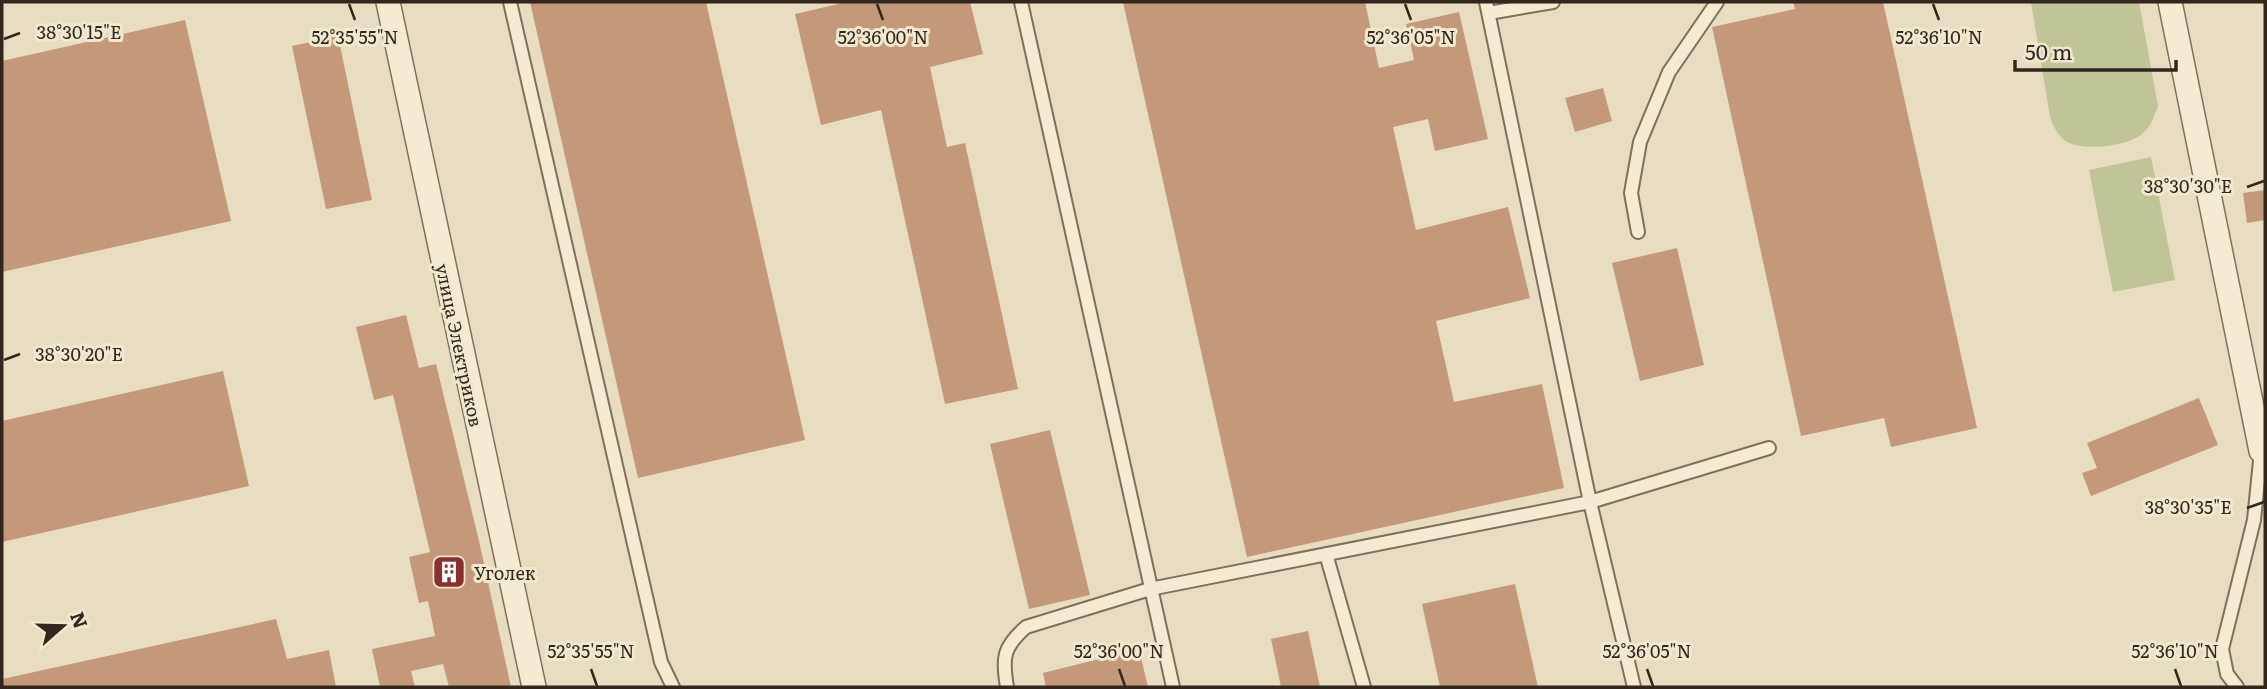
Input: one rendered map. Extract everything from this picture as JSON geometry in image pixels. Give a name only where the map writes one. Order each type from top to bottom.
[{"type":"street","name":"улица Электриков","points":[[388,2],[534,687]]},
{"type":"street","points":[[2170,2],[2263,453]]},
{"type":"lane","points":[[510,2],[661,662],[673,687]]},
{"type":"lane","points":[[1021,2],[1173,687]]},
{"type":"lane","points":[[1553,2],[1487,7],[1590,502],[1633,687]]},
{"type":"lane","points":[[1638,232],[1631,193],[1640,142],[1669,72],[1717,2]]},
{"type":"lane","points":[[1007,687],[1003,663],[1010,641],[1026,627],[1150,589],[1590,502],[1769,448]]},
{"type":"lane","points":[[2237,687],[2227,674],[2222,649],[2254,520],[2263,453]]},
{"type":"lane","points":[[1326,554],[1364,687]]},
{"type":"green space","points":[[2031,2],[2139,2],[2158,106],[2150,125],[2142,134],[2115,145],[2092,147],[2071,144],[2059,135],[2050,117]]},
{"type":"green space","points":[[2151,157],[2175,280],[2113,292],[2089,170]]},
{"type":"building","points":[[530,2],[706,2],[805,440],[638,478]]},
{"type":"building","points":[[847,2],[970,2],[983,54],[930,67],[947,147],[965,143],[1018,389],[945,404],[881,110],[821,125],[795,14]]},
{"type":"building","points":[[1123,2],[1365,2],[1379,68],[1414,60],[1406,24],[1459,12],[1488,139],[1435,151],[1428,119],[1393,127],[1416,230],[1508,207],[1530,298],[1436,321],[1454,402],[1542,384],[1564,488],[1247,557]]},
{"type":"building","points":[[1793,2],[1883,2],[1977,428],[1891,447],[1884,418],[1801,436],[1712,27],[1795,9]]},
{"type":"building","points":[[185,20],[231,221],[2,272],[2,61]]},
{"type":"building","points":[[338,36],[372,200],[326,209],[292,46]]},
{"type":"building","points":[[1603,88],[1612,121],[1575,132],[1565,98]]},
{"type":"building","points":[[2265,190],[2265,220],[2247,223],[2243,193]]},
{"type":"building","points":[[1677,248],[1704,365],[1640,381],[1612,263]]},
{"type":"building","points":[[406,315],[419,368],[436,364],[511,687],[449,687],[443,664],[411,671],[415,687],[380,687],[372,649],[435,636],[428,601],[419,603],[409,557],[430,552],[393,395],[374,400],[356,327]]},
{"type":"building","points":[[223,371],[249,486],[2,542],[2,421]]},
{"type":"building","points":[[2199,398],[2218,445],[2091,496],[2082,473],[2097,468],[2087,443]]},
{"type":"building","points":[[1050,430],[1090,595],[1029,609],[990,444]]},
{"type":"building","points":[[1515,584],[1538,687],[1440,687],[1422,604]]},
{"type":"building","points":[[276,619],[287,659],[329,650],[336,687],[2,687],[2,679]]},
{"type":"building","points":[[1308,631],[1320,687],[1281,687],[1271,639]]},
{"type":"building","points":[[1139,649],[1148,687],[1046,687],[1043,673]]},
{"type":"place","name":"Уголек","points":[[449,572]]}]
